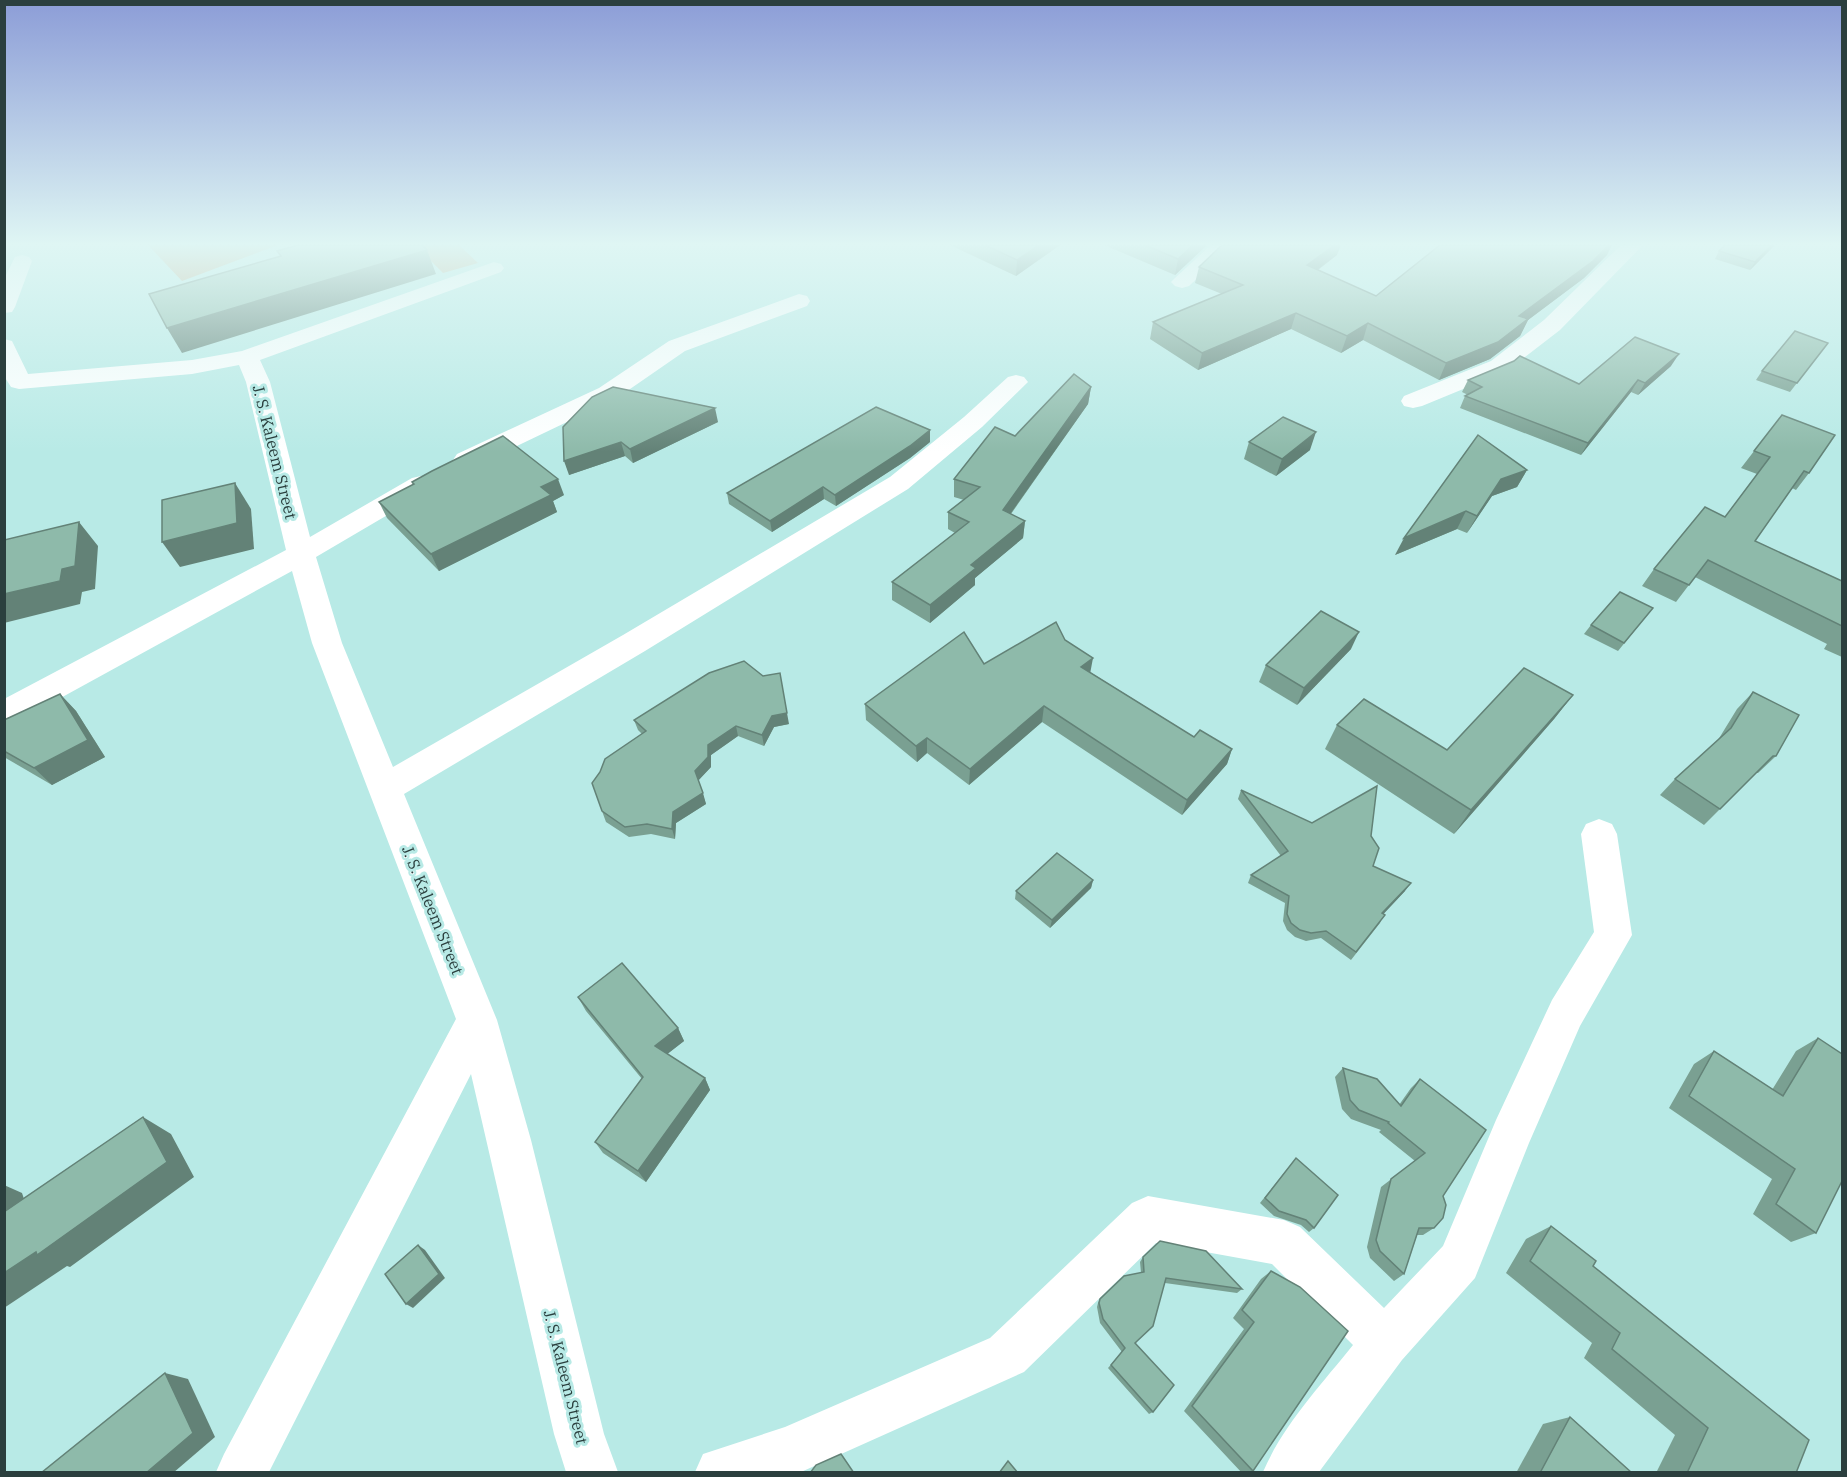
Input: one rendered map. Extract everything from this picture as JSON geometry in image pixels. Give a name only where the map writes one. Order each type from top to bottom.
[{"type":"street","points":[[4,346],[19,382],[192,367],[247,357],[367,314]]},
{"type":"street","points":[[4,714],[301,554],[447,469],[608,393],[677,346],[764,314]]},
{"type":"street","points":[[1413,401],[1499,366],[1563,314]]},
{"type":"street","name":"J. S. Kaleem Street","points":[[247,357],[258,382],[301,554],[327,643],[477,1020],[509,1140],[579,1434],[592,1473]]},
{"type":"street","points":[[385,789],[634,643],[899,483],[973,422],[1016,382]]},
{"type":"street","points":[[1289,1473],[1322,1424],[1385,1343],[1459,1262],[1511,1135],[1566,1013],[1613,935],[1599,834]]},
{"type":"street","points":[[242,1473],[477,1020]]},
{"type":"street","points":[[721,1473],[788,1452],[1007,1354],[1148,1219],[1284,1243],[1385,1343]]},
{"type":"building","points":[[160,314],[214,314],[167,328]]},
{"type":"building","points":[[1173,314],[1294,314],[1202,353],[1153,322]]},
{"type":"building","points":[[1298,314],[1522,314],[1519,316],[1528,319],[1498,342],[1446,363],[1368,323],[1347,336]]},
{"type":"building","points":[[1795,331],[1828,343],[1797,383],[1762,371]]},
{"type":"building","points":[[1635,337],[1679,354],[1645,383],[1638,380],[1588,443],[1465,396],[1482,387],[1468,380],[1514,361],[1520,356],[1579,384]]},
{"type":"building","points":[[1074,374],[1091,387],[1003,510],[1025,521],[971,565],[976,568],[930,605],[892,582],[969,522],[948,512],[980,487],[954,479],[995,427],[1015,436]]},
{"type":"building","points":[[613,387],[715,408],[630,449],[621,442],[564,461],[563,427],[592,397]]},
{"type":"building","points":[[876,407],[930,430],[910,446],[835,495],[823,487],[770,521],[727,493]]},
{"type":"building","points":[[1782,415],[1835,435],[1809,473],[1804,471],[1755,541],[1842,581],[1842,626],[1708,560],[1689,585],[1654,569],[1705,507],[1725,517],[1770,457],[1754,451]]},
{"type":"building","points":[[1283,417],[1316,432],[1282,459],[1249,442]]},
{"type":"building","points":[[1478,435],[1527,470],[1501,479],[1477,516],[1466,511],[1404,538]]},
{"type":"building","points":[[503,436],[558,479],[541,487],[551,495],[431,554],[379,502],[414,484],[412,482],[432,471]]},
{"type":"building","points":[[235,483],[237,523],[162,542],[162,500]]},
{"type":"building","points":[[79,522],[75,566],[62,569],[60,581],[4,594],[4,540]]},
{"type":"building","points":[[1620,592],[1653,608],[1624,643],[1591,625]]},
{"type":"building","points":[[1321,611],[1359,632],[1304,688],[1266,665]]},
{"type":"building","points":[[1056,622],[1065,640],[1093,658],[1081,667],[1194,737],[1200,730],[1232,749],[1187,800],[1044,706],[970,769],[927,738],[916,746],[865,704],[964,632],[984,664]]},
{"type":"building","points":[[744,661],[763,676],[780,673],[787,713],[772,716],[762,735],[736,726],[708,745],[708,757],[695,771],[703,793],[673,812],[672,829],[647,824],[625,827],[602,811],[592,783],[605,759],[646,731],[634,720],[709,673]]},
{"type":"building","points":[[1524,668],[1573,695],[1471,810],[1337,725],[1364,699],[1447,750]]},
{"type":"building","points":[[1753,692],[1799,715],[1776,756],[1773,756],[1720,809],[1675,779],[1731,728]]},
{"type":"building","points":[[60,694],[88,740],[34,768],[4,751],[4,720]]},
{"type":"building","points":[[1377,786],[1371,836],[1379,848],[1373,866],[1411,883],[1382,913],[1385,915],[1356,952],[1326,931],[1311,933],[1300,930],[1291,923],[1287,914],[1289,896],[1251,875],[1288,851],[1241,790],[1312,823]]},
{"type":"building","points":[[1057,853],[1093,880],[1052,920],[1016,891]]},
{"type":"building","points":[[622,963],[678,1028],[655,1046],[705,1078],[638,1171],[595,1142],[643,1077],[578,997]]},
{"type":"building","points":[[1818,1038],[1842,1054],[1842,1181],[1816,1233],[1776,1204],[1795,1169],[1689,1096],[1714,1051],[1783,1096]]},
{"type":"building","points":[[1343,1068],[1377,1079],[1401,1106],[1420,1079],[1486,1130],[1443,1196],[1446,1205],[1443,1218],[1434,1228],[1419,1228],[1404,1274],[1380,1251],[1376,1240],[1391,1179],[1425,1153],[1389,1122],[1359,1110],[1350,1100]]},
{"type":"building","points":[[143,1117],[167,1162],[37,1255],[36,1252],[4,1273],[4,1212]]},
{"type":"building","points":[[1296,1158],[1338,1195],[1314,1228],[1306,1220],[1279,1211],[1265,1198]]},
{"type":"building","points":[[1551,1226],[1596,1261],[1593,1266],[1809,1440],[1796,1473],[1687,1473],[1708,1428],[1612,1349],[1620,1333],[1530,1261]]},
{"type":"building","points":[[1160,1241],[1206,1251],[1242,1289],[1166,1278],[1153,1326],[1135,1343],[1174,1385],[1153,1412],[1111,1365],[1125,1348],[1103,1319],[1099,1303],[1100,1299],[1124,1276],[1144,1272],[1143,1257]]},
{"type":"building","points":[[418,1245],[439,1274],[406,1304],[385,1274]]},
{"type":"building","points":[[1271,1271],[1300,1287],[1348,1331],[1253,1471],[1192,1406],[1254,1322],[1242,1310]]},
{"type":"building","points":[[165,1373],[193,1433],[146,1473],[41,1473]]},
{"type":"building","points":[[1570,1417],[1632,1473],[1540,1473]]},
{"type":"building","points":[[841,1454],[854,1473],[810,1473],[816,1465]]},
{"type":"building","points":[[1008,1461],[1018,1473],[999,1473]]}]
